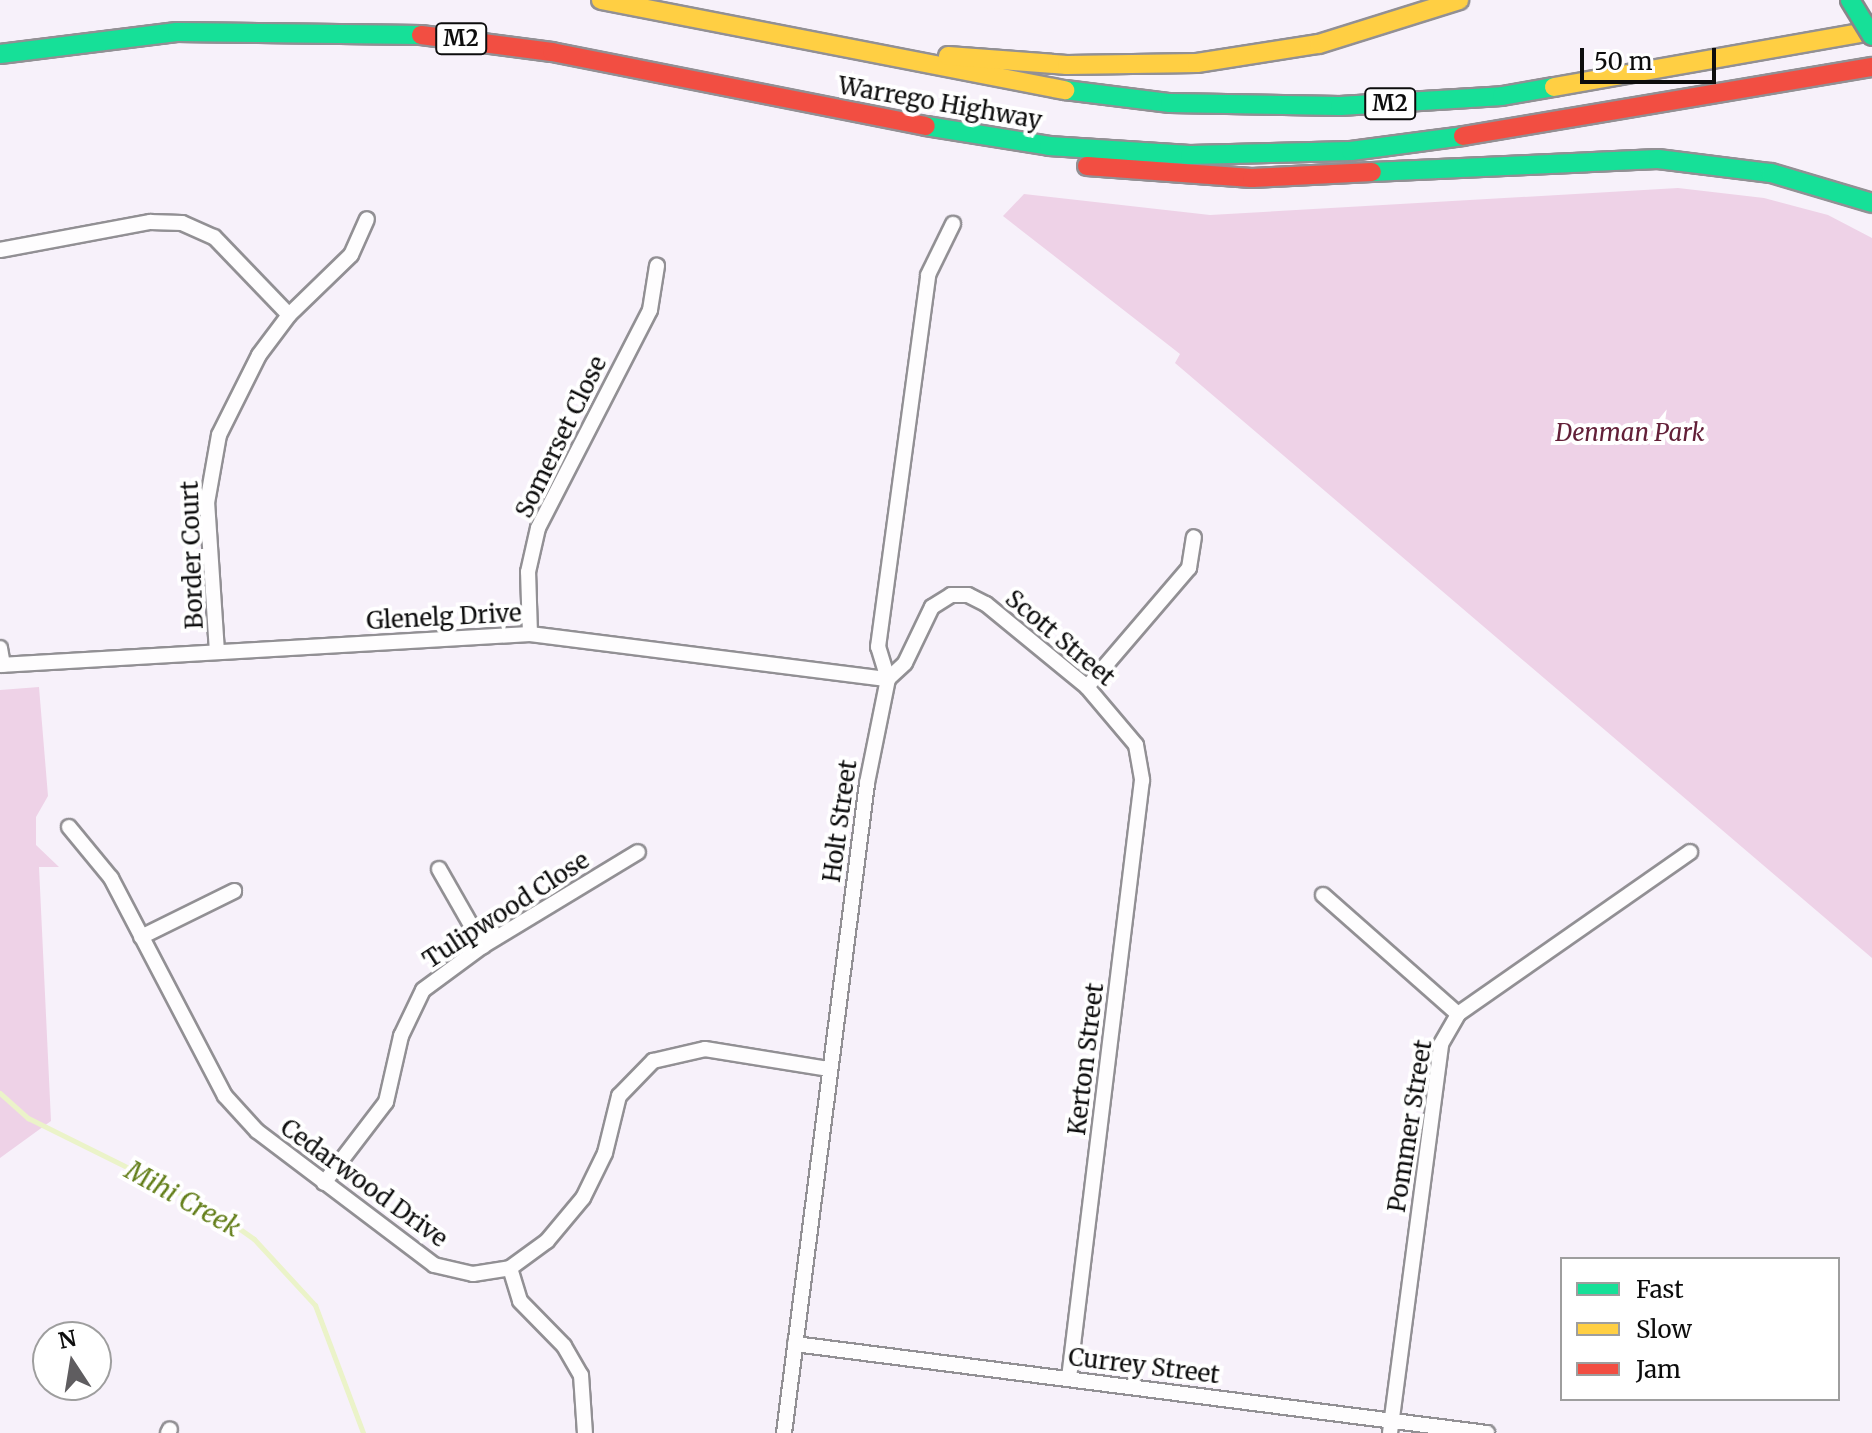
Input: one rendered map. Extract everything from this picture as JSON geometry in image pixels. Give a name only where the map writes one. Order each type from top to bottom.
[{"type":"main road","name":"Warrego Highway","points":[[601,0],[1024,85],[1170,103],[1340,106],[1502,96],[1872,34]]},
{"type":"main road","points":[[905,61],[953,55],[1067,65],[1213,61],[1333,40],[1459,0]]},
{"type":"main road","points":[[1850,0],[1872,34]]},
{"type":"main road","name":"Warrego Highway","points":[[0,54],[177,32],[401,33],[552,52],[978,136],[1049,146],[1190,155],[1351,151],[1532,128],[1872,67]]},
{"type":"main road","points":[[978,136],[1023,159],[1252,178],[1619,159],[1691,161],[1771,173],[1872,203]]},
{"type":"street","name":"Border Court","points":[[217,652],[210,473],[237,391],[289,315],[351,255],[367,219]]},
{"type":"street","points":[[0,250],[150,222],[182,223],[214,237],[289,315]]},
{"type":"street","name":"Holt Street","points":[[784,1433],[869,768],[888,679],[878,647],[922,321],[931,261],[953,224]]},
{"type":"street","name":"Somerset Close","points":[[530,634],[528,572],[538,528],[650,310],[657,266]]},
{"type":"street","points":[[1087,687],[1189,568],[1194,537]]},
{"type":"street","name":"Scott Street","points":[[888,679],[905,663],[932,607],[958,594],[982,600],[1087,687],[1136,745]]},
{"type":"street","name":"Glenelg Drive","points":[[1,665],[530,634],[888,679]]},
{"type":"street","points":[[0,648],[1,665]]},
{"type":"street","name":"Kerton Street","points":[[1069,1378],[1142,780],[1136,745]]},
{"type":"street","name":"Cedarwood Drive","points":[[69,827],[111,878],[225,1096],[257,1131],[434,1265],[473,1274],[510,1268],[547,1241],[583,1198],[605,1153],[619,1096],[653,1061],[705,1049],[829,1069]]},
{"type":"street","name":"Tulipwood Close","points":[[324,1183],[386,1102],[401,1036],[423,990],[483,946],[638,852]]},
{"type":"street","name":"Pommer Street","points":[[1390,1427],[1441,1044],[1458,1014],[1690,852]]},
{"type":"street","points":[[439,869],[483,946]]},
{"type":"street","points":[[141,937],[234,891]]},
{"type":"street","points":[[1323,895],[1458,1014]]},
{"type":"street","points":[[510,1268],[520,1301],[536,1323],[564,1346],[581,1375],[585,1433]]},
{"type":"street","name":"Currey Street","points":[[795,1344],[1069,1378],[1390,1427],[1487,1433]]},
{"type":"green space","name":"Denman Park","points":[[1678,188],[1764,198],[1828,215],[1872,238],[1872,958],[1175,363],[1180,354],[1003,216],[1024,194],[1210,215]]},
{"type":"green space","points":[[39,687],[48,796],[36,817],[36,845],[59,867],[39,867],[51,1121],[0,1158],[0,690]]},
{"type":"waterway","name":"Mihi Creek","points":[[0,1093],[28,1118],[213,1210],[254,1239],[315,1305],[363,1433]]},
{"type":"traffic: fast","points":[[1850,0],[1872,36]]},
{"type":"traffic: fast","points":[[0,54],[177,32],[421,35]]},
{"type":"traffic: fast","points":[[1065,90],[1170,103],[1340,106],[1502,96],[1554,87]]},
{"type":"traffic: fast","points":[[926,126],[1049,146],[1190,155],[1351,151],[1463,136]]},
{"type":"traffic: fast","points":[[1372,172],[1658,159],[1771,173],[1872,203]]},
{"type":"traffic: slow","points":[[601,0],[1065,90]]},
{"type":"traffic: slow","points":[[948,56],[1067,65],[1197,63],[1319,44],[1459,0]]},
{"type":"traffic: slow","points":[[1554,87],[1872,31]]},
{"type":"traffic: jam","points":[[421,35],[552,52],[926,126]]},
{"type":"traffic: jam","points":[[1463,136],[1872,67]]},
{"type":"traffic: jam","points":[[1087,166],[1252,178],[1372,172]]}]
